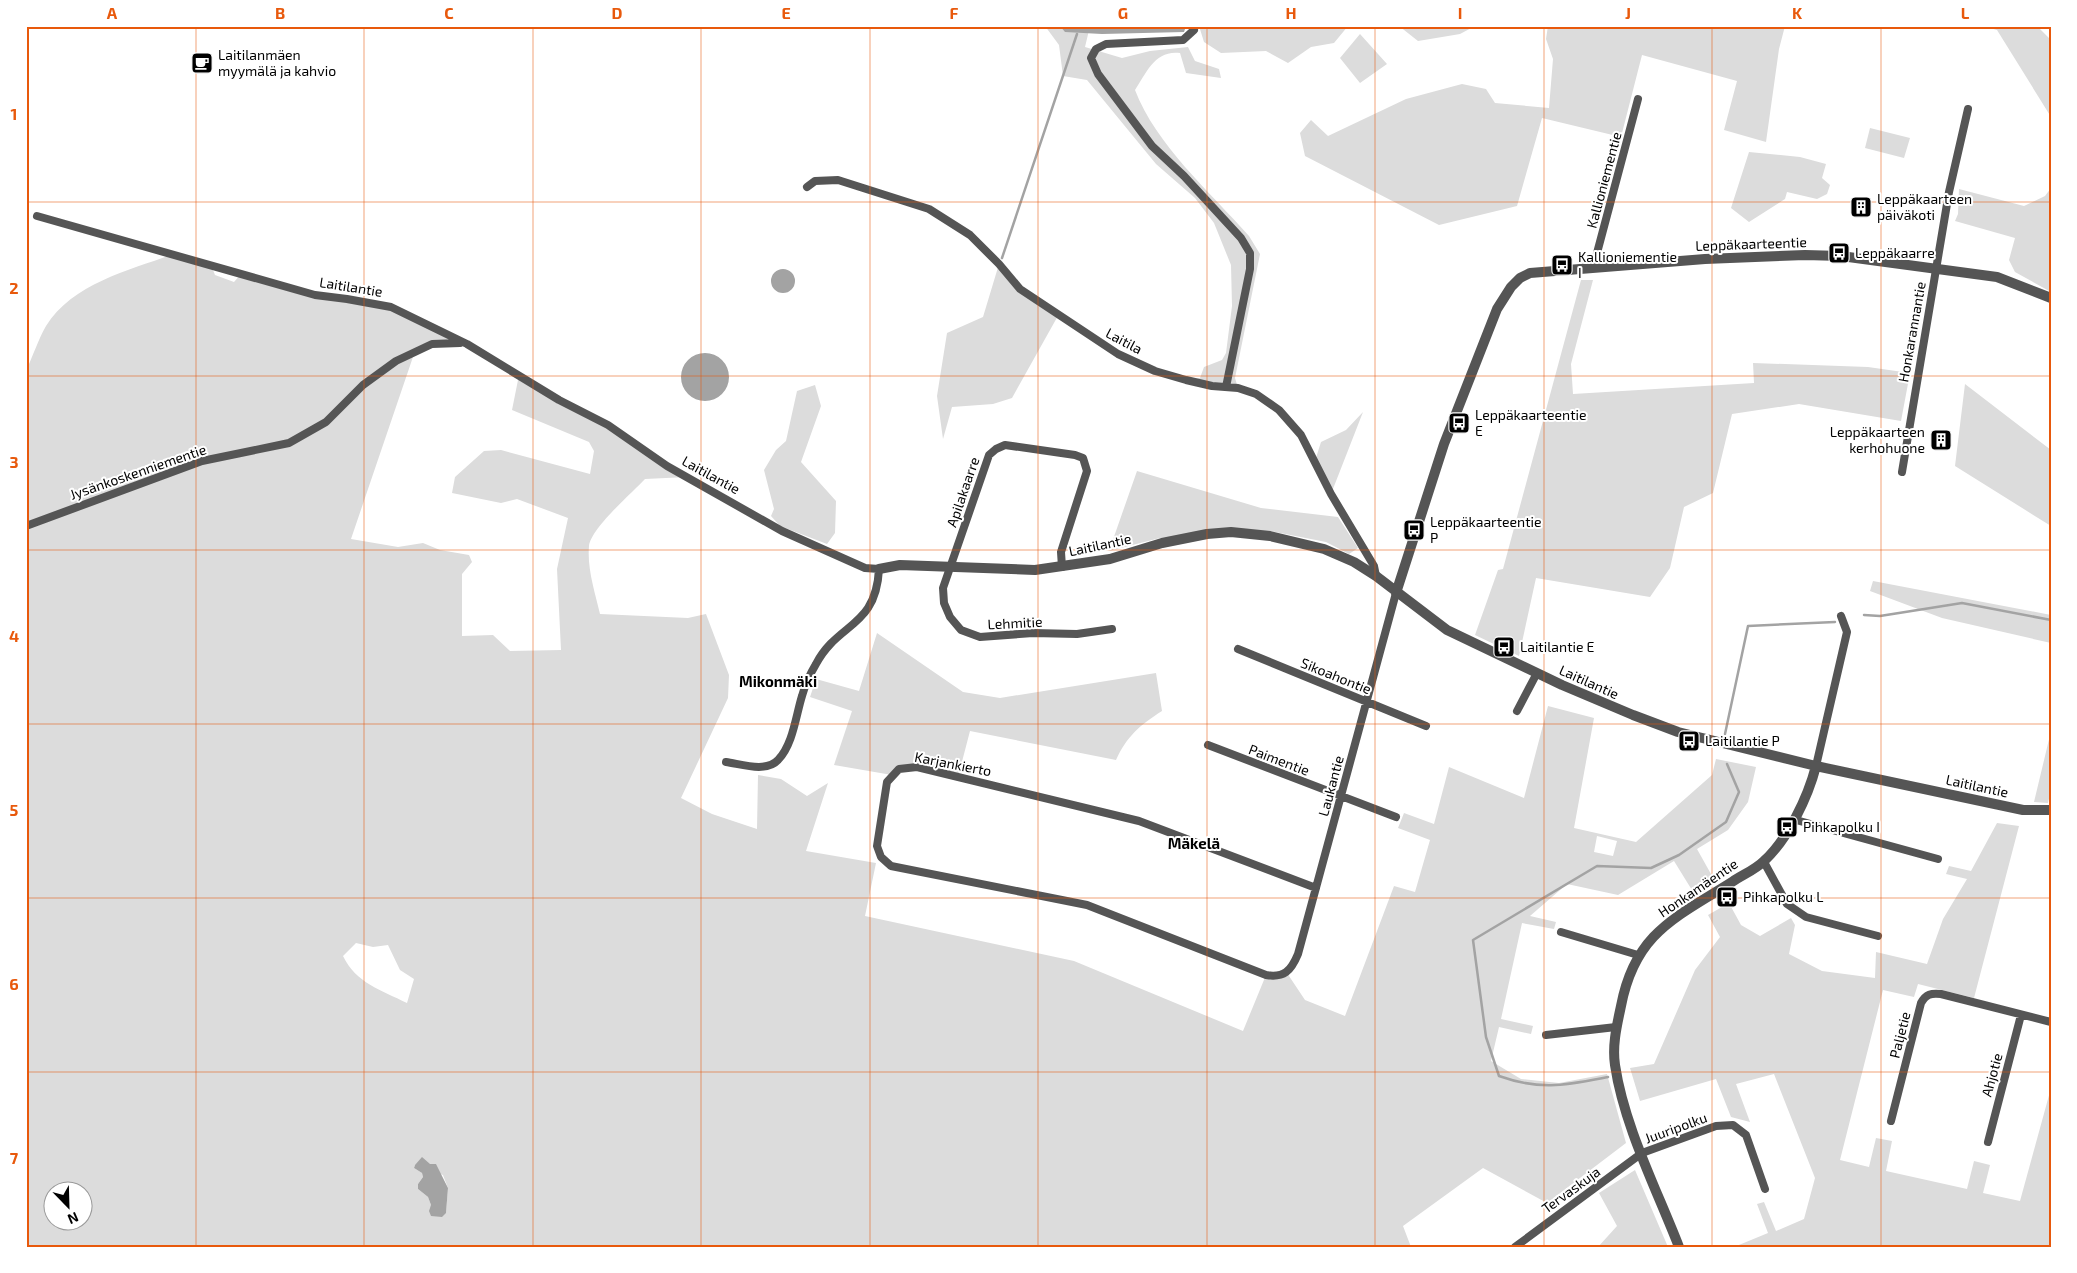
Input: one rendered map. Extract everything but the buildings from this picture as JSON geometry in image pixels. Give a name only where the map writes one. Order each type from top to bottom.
[{"type":"street","points":[[1194,30],[1183,40],[1106,44],[1096,49],[1091,58],[1098,74],[1152,146],[1184,176],[1241,238],[1250,253],[1250,269],[1226,387]]},
{"type":"street","name":"Kallioniementie","points":[[1593,268],[1638,99]]},
{"type":"street","name":"Honkarannantie","points":[[1902,472],[1949,192],[1968,109]]},
{"type":"street","name":"Laitila","points":[[808,187],[815,181],[838,180],[929,209],[970,235],[999,264],[1020,289],[1118,354],[1154,371],[1186,380],[1238,388],[1256,394],[1279,410],[1301,435],[1331,494],[1374,566],[1376,576]]},
{"type":"street","name":"Laitilantie","points":[[37,216],[315,295],[391,308],[467,344],[559,400],[608,425],[667,466],[782,531],[865,568],[878,569],[900,565],[1035,570],[1110,559],[1162,543],[1207,534],[1232,532],[1270,536],[1324,549],[1354,562],[1376,576],[1396,594],[1447,630],[1536,673],[1627,713],[1678,732],[1816,766],[2023,810],[2051,810]]},
{"type":"street","name":"Leppäkaarteentie","points":[[1396,594],[1444,444],[1502,301],[1510,287],[1530,273],[1705,259],[1805,255],[1874,259],[1997,277],[2051,298]]},
{"type":"street","name":"Jysänkoskenniementie","points":[[26,526],[202,461],[289,442],[316,429],[336,414],[363,385],[406,356],[432,344],[448,342],[467,344]]},
{"type":"street","name":"Apilakaarre","points":[[951,567],[989,455],[1005,445],[1075,455],[1083,458],[1087,471],[1061,552],[1062,567]]},
{"type":"street","name":"Lehmitie","points":[[951,567],[943,588],[944,603],[950,617],[961,630],[969,634],[980,637],[1033,633],[1076,634],[1112,629]]},
{"type":"street","points":[[726,762],[763,767],[778,761],[786,748],[802,693],[815,664],[825,648],[854,626],[868,610],[878,586],[878,569]]},
{"type":"street","name":"Laukantie","points":[[1277,977],[1287,973],[1298,954],[1396,594]]},
{"type":"street","name":"Honkamäentie","points":[[1679,1247],[1642,1153],[1619,1086],[1614,1054],[1616,1028],[1625,983],[1638,955],[1667,924],[1764,862],[1796,820],[1816,766],[1847,632],[1841,616]]},
{"type":"street","name":"Sikoahontie","points":[[1238,649],[1426,726]]},
{"type":"street","points":[[1517,711],[1536,673]]},
{"type":"street","name":"Paimentie","points":[[1208,746],[1396,817]]},
{"type":"street","name":"Karjankierto","points":[[1277,977],[1266,975],[1087,905],[891,866],[880,857],[877,846],[888,782],[899,769],[917,767],[1139,820],[1316,888]]},
{"type":"street","points":[[1796,820],[1938,859]]},
{"type":"street","points":[[1764,862],[1787,904],[1806,917],[1878,936]]},
{"type":"street","points":[[1561,932],[1638,955]]},
{"type":"street","name":"Paljetie","points":[[1891,1121],[1924,998],[1931,993],[2051,1022]]},
{"type":"street","name":"Ahjotie","points":[[1988,1142],[2021,1015]]},
{"type":"street","points":[[1546,1035],[1616,1028]]},
{"type":"street","name":"Juuripolku","points":[[1642,1153],[1716,1126],[1733,1125],[1746,1135],[1765,1190]]},
{"type":"street","name":"Tervaskuja","points":[[1515,1247],[1642,1153]]},
{"type":"shaded area","points":[[1045,26],[1090,26],[1085,47],[1122,58],[1150,51],[1188,47],[1195,61],[1219,69],[1221,78],[1186,73],[1180,53],[1171,53],[1164,55],[1153,64],[1135,90],[1144,110],[1170,149],[1249,236],[1260,254],[1235,378],[1238,388],[1186,380],[1200,378],[1204,367],[1222,360],[1226,353],[1232,306],[1231,265],[1214,223],[1195,198],[1156,164],[1087,80],[1063,76],[1059,45]]},
{"type":"shaded area","points":[[1060,26],[1186,26],[1184,32],[1102,34],[1065,32]]},
{"type":"shaded area","points":[[1199,26],[1348,26],[1334,43],[1311,47],[1288,63],[1266,51],[1221,53],[1204,42]]},
{"type":"shaded area","points":[[1399,26],[1475,26],[1460,34],[1418,41]]},
{"type":"shaded area","points":[[1548,26],[1785,26],[1779,49],[1766,142],[1724,130],[1737,81],[1642,55],[1621,137],[1542,118],[1517,206],[1439,225],[1305,156],[1300,133],[1311,120],[1328,136],[1406,99],[1462,84],[1486,89],[1495,103],[1549,108],[1553,59],[1546,39]]},
{"type":"shaded area","points":[[1983,26],[2037,26],[2051,40],[2051,117],[1997,30]]},
{"type":"shaded area","points":[[1360,34],[1387,64],[1360,83],[1340,58]]},
{"type":"shaded area","points":[[1870,128],[1910,138],[1904,158],[1865,148]]},
{"type":"shaded area","points":[[1749,152],[1800,157],[1826,164],[1822,178],[1830,185],[1827,194],[1817,199],[1787,192],[1785,199],[1749,222],[1731,208]]},
{"type":"shaded area","points":[[2051,188],[2051,292],[2015,272],[2009,260],[2015,238],[1955,221],[1958,214],[1959,189],[2024,206],[2045,196]]},
{"type":"shaded area","points":[[171,255],[211,265],[215,275],[234,282],[241,274],[288,288],[391,307],[458,342],[415,351],[351,539],[398,547],[423,543],[440,550],[469,555],[472,562],[462,574],[462,636],[493,635],[510,651],[561,650],[557,569],[568,518],[517,499],[501,503],[452,493],[455,477],[484,451],[501,450],[590,474],[594,451],[589,442],[512,410],[519,375],[687,477],[645,479],[604,521],[591,539],[589,546],[589,563],[600,614],[688,618],[706,614],[729,675],[728,698],[681,798],[712,814],[757,829],[758,775],[781,779],[807,796],[828,783],[806,851],[876,863],[865,916],[1074,961],[1243,1031],[1266,975],[1287,973],[1305,1000],[1345,1016],[1394,886],[1415,892],[1430,840],[1398,828],[1404,813],[1434,824],[1449,767],[1524,798],[1548,706],[1594,718],[1574,828],[1636,842],[1712,775],[1716,759],[1756,767],[1748,802],[1728,830],[1697,849],[1716,883],[1695,895],[1674,861],[1618,895],[1567,884],[1530,916],[1556,922],[1554,929],[1522,923],[1501,1019],[1533,1026],[1531,1034],[1499,1027],[1491,1061],[1521,1079],[1559,1083],[1607,1074],[1626,1143],[1547,1203],[1483,1168],[1403,1226],[1411,1247],[26,1247],[26,371],[40,337],[57,312],[86,289],[120,273]],"holes":[[[1597,836],[1617,841],[1613,856],[1594,852]],[[356,943],[373,947],[388,945],[400,970],[414,979],[407,1003],[370,985],[348,965],[343,956]],[[415,1165],[443,1175],[448,1188],[446,1213],[431,1205],[428,1197],[418,1189],[418,1184],[423,1177],[422,1173],[414,1168]]]},
{"type":"shaded area","points":[[999,264],[1020,289],[1059,314],[1012,398],[993,404],[952,407],[943,439],[937,396],[947,333],[983,317]]},
{"type":"shaded area","points":[[783,269],[792,272],[795,281],[792,290],[783,293],[774,290],[771,281],[774,272]]},
{"type":"shaded area","points":[[1581,280],[1593,280],[1571,364],[1573,394],[1754,383],[1753,363],[1868,367],[1910,373],[1901,421],[1799,404],[1732,414],[1713,493],[1684,507],[1670,568],[1650,597],[1536,578],[1519,656],[1475,635],[1498,570],[1503,569]]},
{"type":"shaded area","points":[[705,353],[714,355],[722,360],[727,368],[729,377],[727,386],[722,394],[714,399],[705,401],[696,399],[688,394],[683,386],[681,377],[683,368],[688,360],[696,355]]},
{"type":"shaded area","points":[[1965,384],[2051,450],[2051,526],[1955,466]]},
{"type":"shaded area","points":[[815,385],[821,406],[801,462],[836,501],[835,533],[827,544],[780,526],[771,516],[774,509],[764,470],[776,450],[786,441],[797,391]]},
{"type":"shaded area","points":[[1363,412],[1331,494],[1315,461],[1321,442],[1346,430]]},
{"type":"shaded area","points":[[1137,471],[1261,508],[1338,517],[1358,548],[1349,554],[1326,542],[1270,531],[1160,538],[1109,551]]},
{"type":"shaded area","points":[[1873,581],[2051,615],[2051,643],[1942,618],[1870,591]]},
{"type":"shaded area","points":[[877,633],[963,692],[1000,698],[1156,673],[1162,711],[1135,732],[1125,744],[1116,760],[970,731],[958,777],[917,767],[892,775],[834,765],[852,711],[810,697],[816,679],[859,691]]},
{"type":"shaded area","points":[[2051,731],[2051,790],[2048,803],[2034,802]]},
{"type":"shaded area","points":[[1997,823],[2019,826],[1974,998],[1918,984],[1914,997],[1883,990],[1840,1160],[1869,1167],[1876,1138],[1892,1141],[1886,1171],[1967,1189],[1974,1161],[1990,1165],[1983,1193],[2020,1201],[2051,1088],[2051,1247],[1734,1247],[1768,1233],[1757,1204],[1764,1202],[1776,1231],[1804,1219],[1815,1178],[1774,1074],[1736,1084],[1750,1122],[1731,1117],[1716,1079],[1640,1101],[1630,1068],[1654,1064],[1695,970],[1720,937],[1708,915],[1729,903],[1741,925],[1760,936],[1791,918],[1795,925],[1789,954],[1822,971],[1875,978],[1876,952],[1927,964],[1943,919],[1967,879],[1946,874],[1949,866],[1971,871]]},
{"type":"shaded area","points":[[422,1157],[430,1164],[436,1164],[448,1188],[446,1213],[442,1217],[431,1216],[429,1211],[431,1205],[428,1197],[418,1189],[418,1184],[423,1177],[422,1173],[414,1168]]},
{"type":"shaded area","points":[[1635,1170],[1668,1247],[1598,1247],[1617,1226],[1599,1193]]},
{"type":"waterway","points":[[1002,258],[1077,34]]},
{"type":"waterway","points":[[1864,615],[1880,616],[1962,603],[2051,620]]},
{"type":"waterway","points":[[1725,734],[1748,626],[1835,622]]},
{"type":"waterway","points":[[1608,1077],[1566,1084],[1541,1085],[1528,1084],[1499,1076],[1486,1037],[1473,940],[1597,866],[1651,868],[1679,855],[1726,822],[1739,792],[1727,764]]},
{"type":"place","name":"Laitilanmäen myymälä ja kahvio","points":[[202,63]]},
{"type":"place","name":"Leppäkaarteen päiväkoti","points":[[1861,207]]},
{"type":"place","name":"Leppäkaarre","points":[[1839,253]]},
{"type":"place","name":"Kallioniementie I","points":[[1562,265]]},
{"type":"place","name":"Leppäkaarteentie E","points":[[1459,423]]},
{"type":"place","name":"Leppäkaarteen kerhohuone","points":[[1941,440]]},
{"type":"place","name":"Leppäkaarteentie P","points":[[1414,530]]},
{"type":"place","name":"Laitilantie E","points":[[1504,647]]},
{"type":"place","name":"Laitilantie P","points":[[1689,741]]},
{"type":"place","name":"Pihkapolku I","points":[[1787,827]]},
{"type":"place","name":"Pihkapolku L","points":[[1727,897]]},
{"type":"district","name":"Mikonmäki","points":[[778,682]]},
{"type":"district","name":"Mäkelä","points":[[1194,844]]}]
